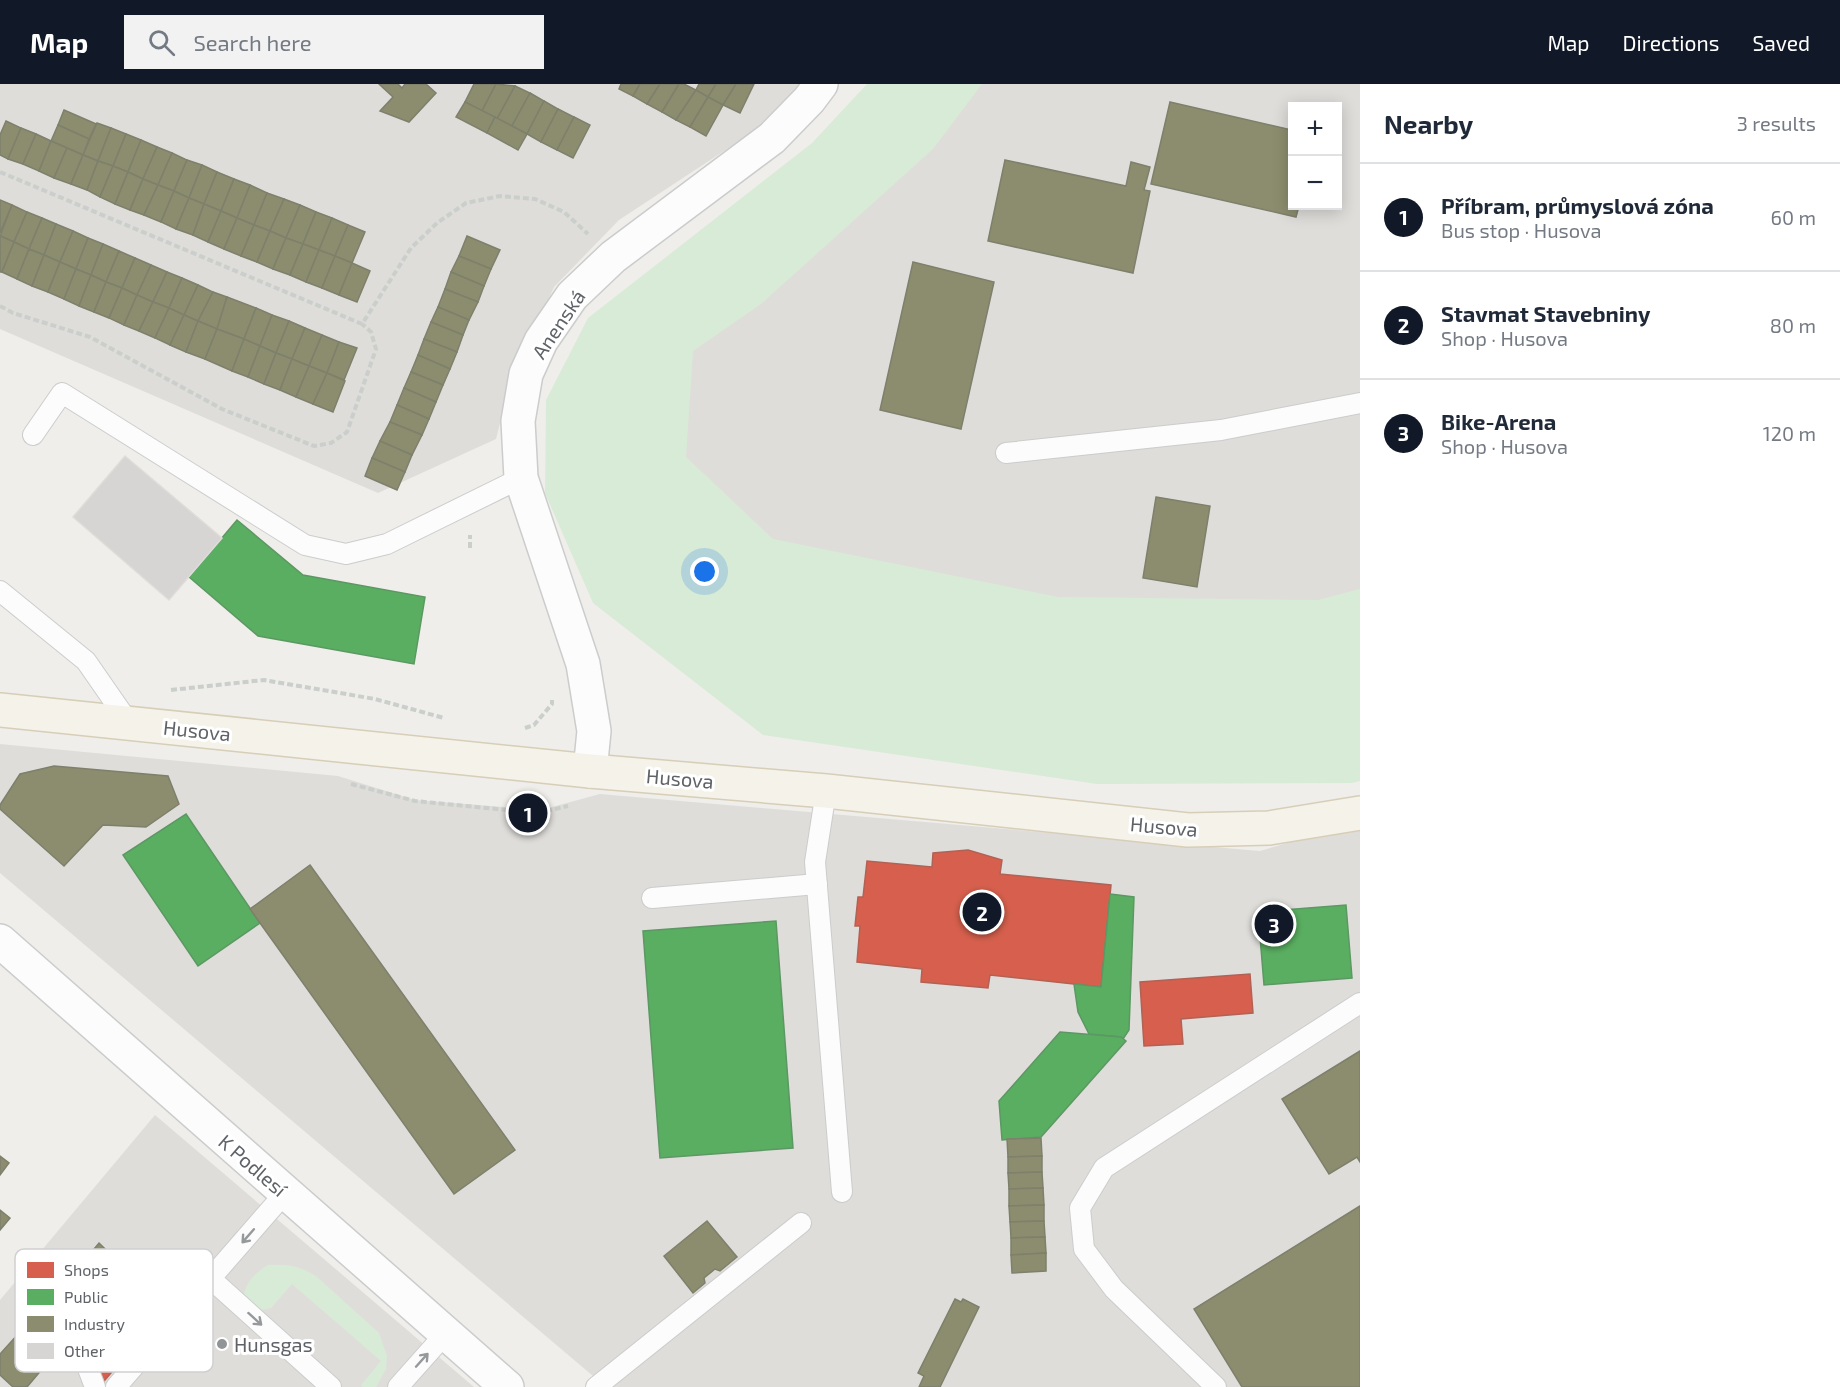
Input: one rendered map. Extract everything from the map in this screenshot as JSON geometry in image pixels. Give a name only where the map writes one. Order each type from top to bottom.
[{"type":"main road","name":"Husova","points":[[0,710],[590,771],[826,791],[1188,830],[1269,828],[1360,813]]},
{"type":"street","name":"Anenská","points":[[590,771],[594,731],[583,664],[521,478],[518,421],[526,374],[541,340],[572,296],[613,257],[772,138],[809,100],[821,84]]},
{"type":"street","name":"K Podlesí","points":[[0,941],[507,1387]]},
{"type":"lane","points":[[33,435],[62,393],[306,545],[346,554],[387,544],[521,478]]},
{"type":"lane","points":[[1006,453],[1221,430],[1360,403]]},
{"type":"lane","points":[[0,591],[86,662],[129,723]]},
{"type":"lane","points":[[826,791],[815,862],[842,1192]]},
{"type":"lane","points":[[652,898],[817,884]]},
{"type":"lane","points":[[1216,1387],[1108,1281],[1084,1249],[1080,1208],[1104,1168],[1360,1003]]},
{"type":"lane","points":[[213,1278],[285,1193]]},
{"type":"lane","points":[[596,1387],[801,1223]]},
{"type":"lane","points":[[213,1282],[331,1387]]},
{"type":"lane","points":[[398,1387],[446,1333]]},
{"type":"lane","points":[[89,1372],[95,1387]]},
{"type":"lane","points":[[117,1387],[130,1372]]},
{"type":"path","points":[[0,172],[362,324],[371,332],[376,349],[347,432],[331,443],[314,446],[222,409],[90,337],[13,313],[0,306]]},
{"type":"path","points":[[362,324],[411,248],[437,223],[466,203],[500,196],[535,199],[564,212],[613,257]]},
{"type":"path","points":[[470,530],[470,548]]},
{"type":"path","points":[[163,691],[264,680],[375,699],[452,720]]},
{"type":"path","points":[[516,732],[534,725],[552,704],[553,693]]},
{"type":"shaded area","points":[[0,84],[821,84],[814,92],[619,220],[554,287],[511,380],[496,439],[378,493],[0,329]]},
{"type":"shaded area","points":[[876,84],[1360,84],[1360,702],[713,618],[636,370]]},
{"type":"shaded area","points":[[0,744],[338,776],[415,800],[541,810],[600,794],[1260,851],[1360,822],[1360,1387],[606,1387],[0,873]]},
{"type":"shaded area","points":[[155,1115],[474,1387],[0,1387],[0,1300],[15,1282],[15,1372],[213,1372],[213,1249],[43,1249]]},
{"type":"green space","points":[[867,84],[982,84],[933,149],[761,304],[693,351],[686,457],[773,539],[1058,597],[1318,600],[1360,589],[1360,781],[1352,783],[1097,784],[763,735],[593,603],[545,493],[546,400],[588,318],[812,143]]},
{"type":"green space","points":[[268,1265],[294,1266],[311,1273],[379,1333],[387,1356],[386,1369],[376,1387],[361,1385],[381,1361],[292,1284],[271,1308],[255,1311],[243,1297],[252,1278]]},
{"type":"building: Shops","points":[[968,850],[1002,860],[1000,874],[1111,885],[1101,987],[990,975],[988,988],[921,982],[922,969],[857,962],[860,926],[855,926],[858,897],[863,897],[867,861],[932,867],[933,853]]},
{"type":"building: Shops","points":[[1250,974],[1253,1013],[1181,1019],[1183,1044],[1144,1046],[1140,982]]},
{"type":"building: Shops","points":[[82,1372],[112,1372],[99,1387]]},
{"type":"building: Public","points":[[237,520],[303,575],[425,597],[414,664],[258,636],[189,577]]},
{"type":"building: Public","points":[[186,814],[260,923],[198,966],[123,855]]},
{"type":"building: Public","points":[[1110,894],[1134,897],[1129,1030],[1123,1039],[1089,1034],[1078,1012],[1074,984],[1101,987]]},
{"type":"building: Public","points":[[1346,905],[1352,978],[1264,985],[1258,912]]},
{"type":"building: Public","points":[[776,921],[793,1148],[660,1158],[643,931]]},
{"type":"building: Public","points":[[1060,1032],[1121,1037],[1126,1041],[1041,1137],[1002,1140],[999,1101]]},
{"type":"building: Industry","points":[[379,84],[398,84],[402,88],[405,84],[426,84],[436,93],[409,122],[380,111],[393,97]]},
{"type":"building: Industry","points":[[474,84],[496,84],[482,111],[465,102]]},
{"type":"building: Industry","points":[[496,84],[515,86],[497,119],[482,111]]},
{"type":"building: Industry","points":[[621,84],[640,84],[633,96],[619,89]]},
{"type":"building: Industry","points":[[640,84],[660,84],[647,104],[633,96]]},
{"type":"building: Industry","points":[[660,84],[679,84],[662,112],[647,104]]},
{"type":"building: Industry","points":[[679,84],[696,90],[676,120],[662,112]]},
{"type":"building: Industry","points":[[699,84],[716,84],[708,97],[696,90]]},
{"type":"building: Industry","points":[[716,84],[736,84],[723,105],[708,97]]},
{"type":"building: Industry","points":[[736,84],[754,84],[740,113],[723,105]]},
{"type":"building: Industry","points":[[515,86],[530,93],[512,126],[497,119]]},
{"type":"building: Industry","points":[[696,90],[708,97],[690,127],[676,120]]},
{"type":"building: Industry","points":[[530,93],[544,101],[527,134],[512,126]]},
{"type":"building: Industry","points":[[708,97],[723,105],[706,136],[690,127]]},
{"type":"building: Industry","points":[[544,101],[558,109],[541,142],[527,134]]},
{"type":"building: Industry","points":[[465,102],[495,117],[487,133],[456,117]]},
{"type":"building: Industry","points":[[1170,102],[1288,129],[1288,210],[1298,210],[1296,217],[1151,184]]},
{"type":"building: Industry","points":[[558,109],[574,117],[557,150],[541,142]]},
{"type":"building: Industry","points":[[64,110],[96,124],[89,139],[58,125]]},
{"type":"building: Industry","points":[[495,117],[527,134],[518,150],[487,133]]},
{"type":"building: Industry","points":[[574,117],[590,125],[573,158],[557,150]]},
{"type":"building: Industry","points":[[6,121],[21,128],[8,159],[0,155],[0,135]]},
{"type":"building: Industry","points":[[97,123],[111,128],[98,161],[83,155]]},
{"type":"building: Industry","points":[[58,125],[89,139],[83,155],[51,141]]},
{"type":"building: Industry","points":[[21,128],[36,134],[23,164],[8,159]]},
{"type":"building: Industry","points":[[111,128],[126,134],[113,166],[98,161]]},
{"type":"building: Industry","points":[[36,134],[51,141],[39,171],[23,164]]},
{"type":"building: Industry","points":[[126,134],[141,140],[128,172],[113,166]]},
{"type":"building: Industry","points":[[141,140],[157,147],[143,179],[128,172]]},
{"type":"building: Industry","points":[[51,141],[67,148],[54,178],[39,171]]},
{"type":"building: Industry","points":[[157,147],[172,153],[158,185],[143,179]]},
{"type":"building: Industry","points":[[67,148],[83,155],[71,184],[54,178]]},
{"type":"building: Industry","points":[[172,153],[187,160],[174,191],[158,185]]},
{"type":"building: Industry","points":[[83,155],[98,161],[87,190],[71,184]]},
{"type":"building: Industry","points":[[187,160],[202,165],[189,198],[174,191]]},
{"type":"building: Industry","points":[[1005,160],[1126,186],[1131,162],[1150,167],[1144,190],[1150,191],[1133,273],[988,241]]},
{"type":"building: Industry","points":[[98,161],[113,166],[100,197],[87,190]]},
{"type":"building: Industry","points":[[202,165],[217,172],[204,204],[189,198]]},
{"type":"building: Industry","points":[[113,166],[128,172],[115,204],[100,197]]},
{"type":"building: Industry","points":[[128,172],[143,179],[130,210],[115,204]]},
{"type":"building: Industry","points":[[217,172],[234,179],[221,211],[204,204]]},
{"type":"building: Industry","points":[[143,179],[158,185],[144,215],[130,210]]},
{"type":"building: Industry","points":[[234,179],[250,185],[237,218],[221,211]]},
{"type":"building: Industry","points":[[158,185],[174,191],[161,222],[144,215]]},
{"type":"building: Industry","points":[[250,185],[267,193],[254,225],[237,218]]},
{"type":"building: Industry","points":[[174,191],[189,198],[176,229],[161,222]]},
{"type":"building: Industry","points":[[267,193],[284,199],[270,231],[254,225]]},
{"type":"building: Industry","points":[[189,198],[204,204],[193,235],[176,229]]},
{"type":"building: Industry","points":[[284,199],[300,205],[286,238],[270,231]]},
{"type":"building: Industry","points":[[0,200],[12,205],[0,233]]},
{"type":"building: Industry","points":[[204,204],[221,211],[208,242],[193,235]]},
{"type":"building: Industry","points":[[12,205],[27,212],[14,242],[0,236]]},
{"type":"building: Industry","points":[[300,205],[316,212],[303,244],[286,238]]},
{"type":"building: Industry","points":[[221,211],[237,218],[224,249],[208,242]]},
{"type":"building: Industry","points":[[27,212],[42,218],[29,249],[14,242]]},
{"type":"building: Industry","points":[[316,212],[332,218],[319,250],[303,244]]},
{"type":"building: Industry","points":[[42,218],[56,224],[44,255],[29,249]]},
{"type":"building: Industry","points":[[237,218],[254,225],[241,256],[224,249]]},
{"type":"building: Industry","points":[[332,218],[348,225],[335,256],[319,250]]},
{"type":"building: Industry","points":[[56,224],[73,231],[60,262],[44,255]]},
{"type":"building: Industry","points":[[254,225],[270,231],[257,262],[241,256]]},
{"type":"building: Industry","points":[[348,225],[365,232],[352,263],[335,256]]},
{"type":"building: Industry","points":[[73,231],[88,238],[76,269],[60,262]]},
{"type":"building: Industry","points":[[270,231],[286,238],[273,269],[257,262]]},
{"type":"building: Industry","points":[[0,236],[14,242],[2,272],[0,272]]},
{"type":"building: Industry","points":[[467,236],[500,250],[491,269],[459,256]]},
{"type":"building: Industry","points":[[88,238],[103,244],[91,275],[76,269]]},
{"type":"building: Industry","points":[[286,238],[303,244],[290,275],[273,269]]},
{"type":"building: Industry","points":[[14,242],[29,249],[17,279],[2,272]]},
{"type":"building: Industry","points":[[103,244],[119,251],[106,282],[91,275]]},
{"type":"building: Industry","points":[[303,244],[319,250],[306,282],[290,275]]},
{"type":"building: Industry","points":[[29,249],[44,255],[32,286],[17,279]]},
{"type":"building: Industry","points":[[319,250],[335,256],[322,288],[306,282]]},
{"type":"building: Industry","points":[[119,251],[135,258],[122,288],[106,282]]},
{"type":"building: Industry","points":[[44,255],[60,262],[48,292],[32,286]]},
{"type":"building: Industry","points":[[335,256],[352,263],[339,295],[322,288]]},
{"type":"building: Industry","points":[[459,256],[491,269],[484,286],[451,272]]},
{"type":"building: Industry","points":[[135,258],[151,265],[137,295],[122,288]]},
{"type":"building: Industry","points":[[60,262],[76,269],[64,299],[48,292]]},
{"type":"building: Industry","points":[[913,262],[994,282],[961,429],[880,410]]},
{"type":"building: Industry","points":[[352,263],[370,271],[357,302],[339,295]]},
{"type":"building: Industry","points":[[151,265],[167,272],[153,302],[137,295]]},
{"type":"building: Industry","points":[[76,269],[91,275],[79,306],[64,299]]},
{"type":"building: Industry","points":[[167,272],[182,278],[169,308],[153,302]]},
{"type":"building: Industry","points":[[451,272],[484,286],[478,302],[445,289]]},
{"type":"building: Industry","points":[[91,275],[106,282],[94,312],[79,306]]},
{"type":"building: Industry","points":[[182,278],[198,285],[184,315],[169,308]]},
{"type":"building: Industry","points":[[106,282],[122,288],[109,318],[94,312]]},
{"type":"building: Industry","points":[[198,285],[213,292],[198,321],[184,315]]},
{"type":"building: Industry","points":[[122,288],[137,295],[124,325],[109,318]]},
{"type":"building: Industry","points":[[445,289],[478,302],[469,320],[438,307]]},
{"type":"building: Industry","points":[[213,292],[227,297],[217,329],[198,321]]},
{"type":"building: Industry","points":[[137,295],[153,302],[139,331],[124,325]]},
{"type":"building: Industry","points":[[227,297],[256,308],[244,339],[217,329]]},
{"type":"building: Industry","points":[[153,302],[169,308],[155,338],[139,331]]},
{"type":"building: Industry","points":[[438,307],[469,320],[463,335],[431,322]]},
{"type":"building: Industry","points":[[169,308],[184,315],[170,345],[155,338]]},
{"type":"building: Industry","points":[[256,308],[272,315],[260,346],[244,339]]},
{"type":"building: Industry","points":[[184,315],[198,321],[186,352],[170,345]]},
{"type":"building: Industry","points":[[272,315],[289,321],[276,353],[260,346]]},
{"type":"building: Industry","points":[[198,321],[217,329],[205,359],[186,352]]},
{"type":"building: Industry","points":[[289,321],[305,328],[292,359],[276,353]]},
{"type":"building: Industry","points":[[431,322],[463,335],[457,352],[424,339]]},
{"type":"building: Industry","points":[[305,328],[322,335],[309,366],[292,359]]},
{"type":"building: Industry","points":[[217,329],[244,339],[232,371],[205,359]]},
{"type":"building: Industry","points":[[322,335],[339,342],[327,373],[309,366]]},
{"type":"building: Industry","points":[[244,339],[260,346],[248,377],[232,371]]},
{"type":"building: Industry","points":[[424,339],[457,352],[450,369],[418,355]]},
{"type":"building: Industry","points":[[339,342],[357,348],[344,380],[327,373]]},
{"type":"building: Industry","points":[[260,346],[276,353],[264,384],[248,377]]},
{"type":"building: Industry","points":[[276,353],[292,359],[280,390],[264,384]]},
{"type":"building: Industry","points":[[418,355],[450,369],[443,385],[411,372]]},
{"type":"building: Industry","points":[[292,359],[309,366],[296,397],[280,390]]},
{"type":"building: Industry","points":[[309,366],[327,373],[313,404],[296,397]]},
{"type":"building: Industry","points":[[411,372],[443,385],[436,402],[404,388]]},
{"type":"building: Industry","points":[[327,373],[345,381],[333,412],[313,404]]},
{"type":"building: Industry","points":[[404,388],[436,402],[429,419],[397,405]]},
{"type":"building: Industry","points":[[397,405],[429,419],[422,435],[390,422]]},
{"type":"building: Industry","points":[[390,422],[422,435],[412,455],[380,441]]},
{"type":"building: Industry","points":[[380,441],[412,455],[405,472],[372,458]]},
{"type":"building: Industry","points":[[372,458],[405,472],[397,490],[365,476]]},
{"type":"building: Industry","points":[[1156,497],[1210,506],[1197,587],[1143,578]]},
{"type":"building: Industry","points":[[54,766],[168,776],[179,804],[146,827],[103,825],[64,866],[0,809],[0,805],[20,774]]},
{"type":"building: Industry","points":[[310,865],[515,1150],[454,1194],[250,909]]},
{"type":"building: Industry","points":[[1360,1051],[1360,1162],[1357,1157],[1329,1174],[1282,1099]]},
{"type":"building: Industry","points":[[1041,1138],[1042,1156],[1008,1157],[1007,1139]]},
{"type":"building: Industry","points":[[0,1156],[9,1163],[0,1175]]},
{"type":"building: Industry","points":[[1042,1156],[1042,1172],[1008,1173],[1008,1157]]},
{"type":"building: Industry","points":[[1042,1172],[1043,1188],[1009,1189],[1008,1173]]},
{"type":"building: Industry","points":[[1043,1188],[1044,1205],[1009,1206],[1009,1189]]},
{"type":"building: Industry","points":[[1044,1205],[1044,1221],[1010,1222],[1009,1206]]},
{"type":"building: Industry","points":[[1360,1206],[1360,1387],[1242,1387],[1194,1309]]},
{"type":"building: Industry","points":[[0,1210],[10,1218],[0,1230]]},
{"type":"building: Industry","points":[[707,1221],[737,1257],[720,1271],[715,1269],[704,1278],[705,1283],[693,1293],[664,1256]]},
{"type":"building: Industry","points":[[1044,1221],[1045,1237],[1011,1238],[1010,1222]]},
{"type":"building: Industry","points":[[1045,1237],[1046,1253],[1011,1255],[1011,1238]]},
{"type":"building: Industry","points":[[99,1243],[105,1249],[94,1249]]},
{"type":"building: Industry","points":[[1046,1253],[1046,1271],[1012,1273],[1011,1255]]},
{"type":"building: Industry","points":[[955,1299],[961,1302],[963,1299],[979,1307],[940,1387],[919,1387],[924,1376],[918,1373]]},
{"type":"building: Industry","points":[[15,1337],[15,1372],[40,1372],[27,1387],[13,1387],[0,1375],[0,1354]]},
{"type":"building: Other","points":[[125,456],[222,538],[169,600],[73,517]]},
{"type":"place","name":"Příbram, průmyslová zóna","points":[[528,813]]},
{"type":"place","name":"Stavmat Stavebniny","points":[[982,912]]},
{"type":"place","name":"Bike-Arena","points":[[1274,924]]},
{"type":"place","name":"Hunsgas","points":[[222,1344]]}]
